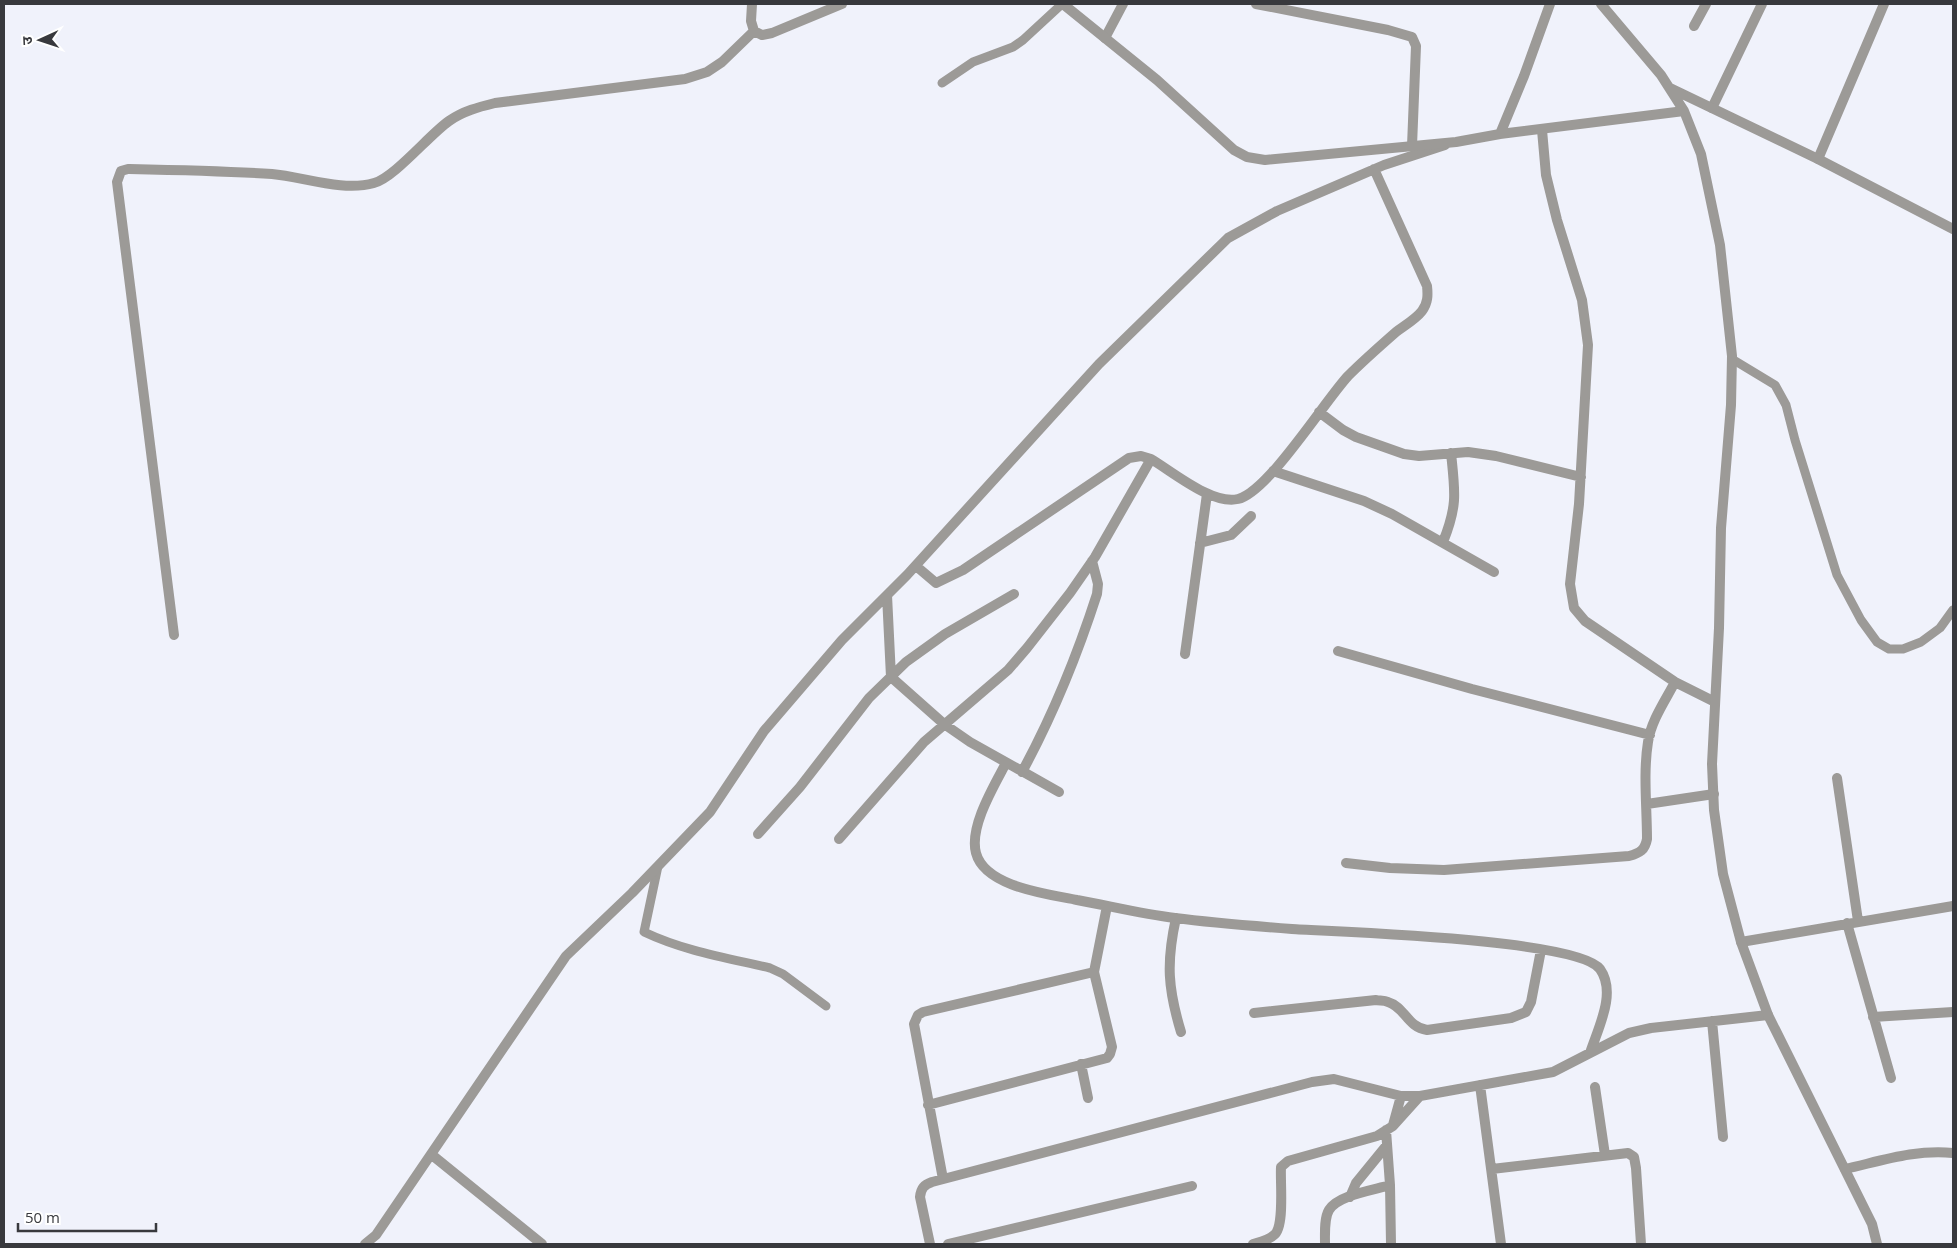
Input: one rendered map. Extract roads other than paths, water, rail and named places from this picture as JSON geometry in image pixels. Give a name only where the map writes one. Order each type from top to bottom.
[{"type":"street","points":[[752,4],[751,21],[754,31],[762,35],[772,33],[842,4]]},
{"type":"street","points":[[1063,4],[1157,80],[1234,150],[1247,157],[1265,160],[1456,142],[1500,134],[1684,111]]},
{"type":"street","points":[[1105,38],[1123,4]]},
{"type":"street","points":[[1256,4],[1388,30],[1412,37],[1416,46],[1412,146]]},
{"type":"street","points":[[1500,134],[1524,76],[1550,4]]},
{"type":"street","points":[[1601,4],[1669,88],[1684,111],[1700,154],[1720,245],[1732,360],[1731,405],[1721,528],[1719,628],[1712,764],[1723,874],[1741,942],[1768,1015],[1872,1224],[1877,1244]]},
{"type":"street","points":[[1694,26],[1706,4]]},
{"type":"street","points":[[1712,108],[1762,4]]},
{"type":"street","points":[[1818,159],[1884,4]]},
{"type":"street","points":[[174,635],[116,182],[121,171],[128,169],[274,175],[346,186],[376,183],[388,175],[450,120],[470,110],[495,103],[685,79],[707,72],[722,62],[754,31]]},
{"type":"street","points":[[1669,88],[1818,159],[1953,229]]},
{"type":"street","points":[[1542,130],[1546,175],[1557,220],[1582,300],[1588,345],[1581,477],[1570,584],[1574,608],[1585,621],[1675,682],[1715,702]]},
{"type":"street","points":[[365,1244],[376,1235],[432,1155],[566,956],[710,812],[764,731],[842,640],[916,566],[1099,364],[1228,238],[1277,211],[1374,169],[1456,142]]},
{"type":"street","points":[[916,566],[936,583],[963,570],[1129,458],[1141,456],[1151,459],[1207,494],[1224,500],[1240,499],[1256,490],[1273,472],[1348,377],[1422,311],[1428,298],[1427,286],[1374,169]]},
{"type":"street","points":[[1320,412],[1343,430],[1356,437],[1404,454],[1419,456],[1468,452],[1496,456],[1581,477]]},
{"type":"street","points":[[1443,542],[1452,517],[1455,497],[1451,453]]},
{"type":"street","points":[[839,839],[924,742],[1008,670],[1070,593],[1092,561],[1151,459]]},
{"type":"street","points":[[1273,472],[1364,501],[1392,514],[1494,572]]},
{"type":"street","points":[[1185,654],[1207,494]]},
{"type":"street","points":[[1200,543],[1231,535],[1251,516]]},
{"type":"street","points":[[1022,772],[1044,732],[1073,666],[1091,613],[1098,584],[1092,561]]},
{"type":"street","points":[[758,834],[800,787],[869,698],[906,662],[945,634],[1014,594]]},
{"type":"street","points":[[887,595],[891,677],[944,724],[970,742],[1059,792]]},
{"type":"street","points":[[1338,651],[1472,689],[1650,735]]},
{"type":"street","points":[[1346,863],[1390,868],[1444,870],[1629,856],[1640,853],[1646,847],[1648,839],[1646,770],[1648,741],[1655,720],[1675,682]]},
{"type":"street","points":[[1006,763],[983,809],[975,838],[976,853],[984,868],[1004,881],[1037,892],[1176,918],[1289,929],[1494,942],[1584,959],[1598,967],[1606,981],[1606,1001],[1590,1053]]},
{"type":"street","points":[[1837,778],[1858,921]]},
{"type":"street","points":[[1647,804],[1714,794]]},
{"type":"street","points":[[928,1105],[1107,1058],[1112,1047],[1094,972],[1107,906]]},
{"type":"street","points":[[1741,942],[1953,906]]},
{"type":"street","points":[[1176,918],[1170,947],[1169,976],[1173,1005],[1181,1032]]},
{"type":"street","points":[[1846,923],[1891,1078]]},
{"type":"street","points":[[1254,1013],[1376,1000],[1389,1002],[1398,1008],[1418,1029],[1427,1030],[1511,1018],[1526,1012],[1531,1002],[1541,950]]},
{"type":"street","points":[[943,1179],[914,1024],[918,1015],[923,1012],[1094,972]]},
{"type":"street","points":[[1874,1017],[1953,1012]]},
{"type":"street","points":[[930,1244],[920,1197],[921,1190],[925,1185],[943,1179],[1312,1082],[1334,1079],[1401,1096],[1420,1096],[1553,1072],[1630,1032],[1768,1015]]},
{"type":"street","points":[[1712,1021],[1723,1137]]},
{"type":"street","points":[[1081,1064],[1088,1098]]},
{"type":"street","points":[[1480,1085],[1500,1244]]},
{"type":"street","points":[[1595,1087],[1605,1155]]},
{"type":"street","points":[[1393,1243],[1387,1145],[1390,1128],[1401,1096]]},
{"type":"street","points":[[1253,1244],[1275,1235],[1280,1226],[1281,1167],[1288,1161],[1377,1136],[1390,1128],[1420,1096]]},
{"type":"street","points":[[1350,1196],[1356,1183],[1387,1145]]},
{"type":"street","points":[[1845,1169],[1915,1153],[1936,1151],[1953,1153]]},
{"type":"street","points":[[1492,1169],[1628,1153],[1634,1157],[1636,1168],[1641,1244]]},
{"type":"street","points":[[432,1155],[542,1244]]},
{"type":"street","points":[[1325,1244],[1329,1209],[1341,1199],[1390,1185]]},
{"type":"street","points":[[948,1244],[1192,1186]]},
{"type":"lane","points":[[942,83],[973,62],[1013,47],[1063,4]]},
{"type":"lane","points":[[1732,360],[1775,385],[1786,405],[1795,440],[1838,575],[1861,620],[1877,642],[1889,649],[1903,649],[1921,642],[1940,628],[1953,610]]},
{"type":"lane","points":[[658,866],[644,932],[689,950],[770,968],[783,974],[826,1006]]}]
